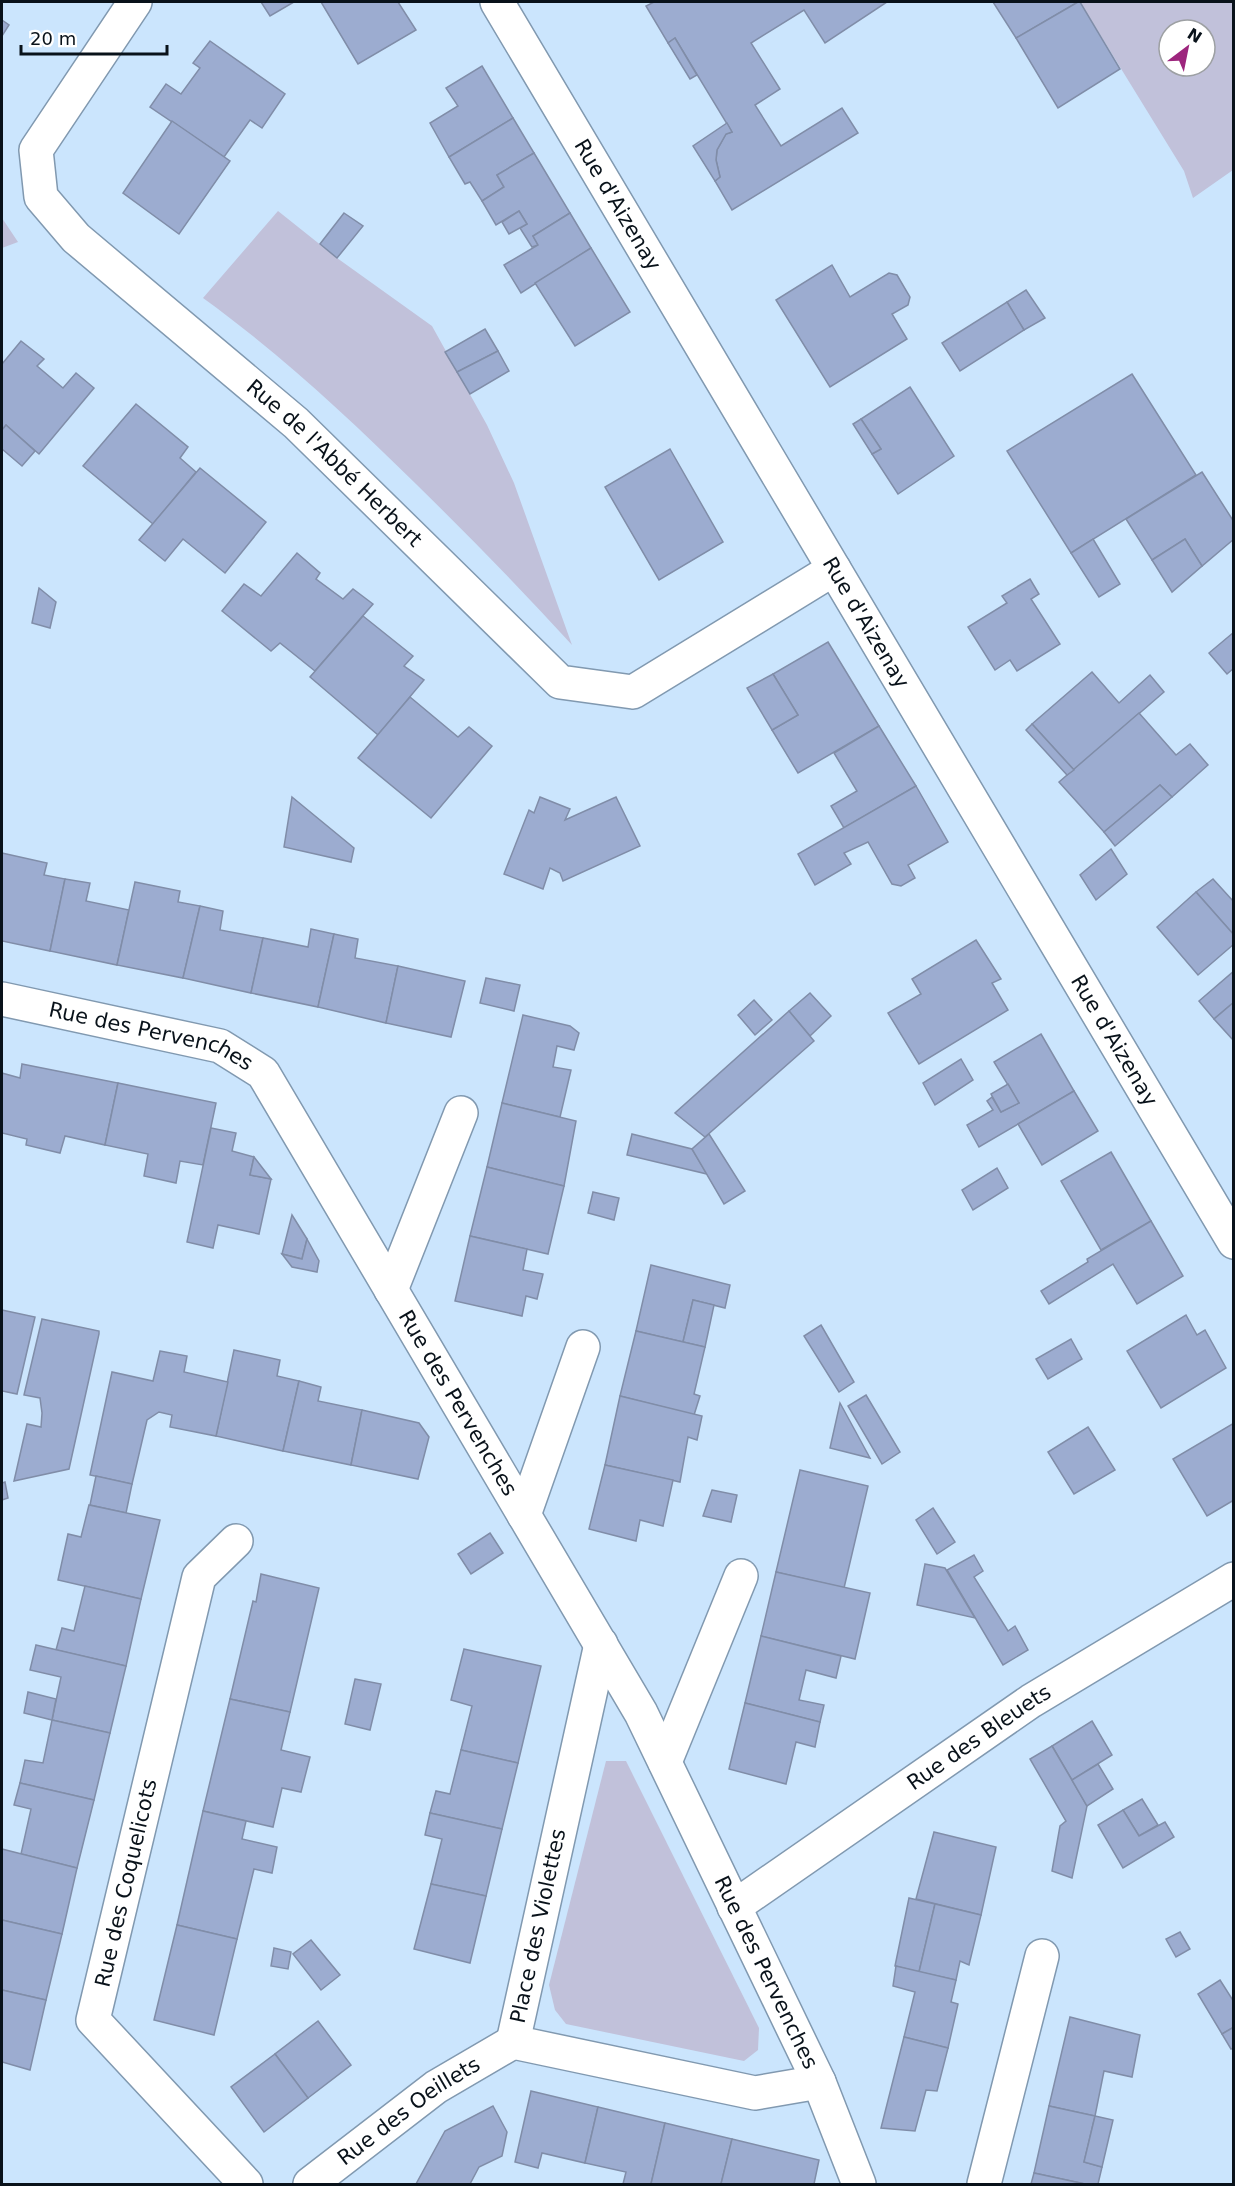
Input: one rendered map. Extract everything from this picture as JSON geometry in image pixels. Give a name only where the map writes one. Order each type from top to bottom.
[{"type":"street","name":"Rue de l'Abbé Herbert","points":[[135,2],[36,150],[40,197],[75,238],[296,423],[560,682],[633,692],[834,569]]},
{"type":"street","name":"Rue d'Aizenay","points":[[497,2],[1233,1242]]},
{"type":"street","name":"Rue des Pervenches","points":[[2,999],[220,1046],[263,1073],[641,1713],[819,2082],[859,2184]]},
{"type":"street","name":"Rue des Pervenches","points":[[391,1290],[461,1113]]},
{"type":"street","name":"Rue des Pervenches","points":[[524,1515],[583,1347]]},
{"type":"street","name":"Rue des Coquelicots","points":[[236,1541],[199,1577],[93,2020],[246,2184]]},
{"type":"street","points":[[665,1762],[741,1576]]},
{"type":"street","name":"Rue des Bleuets","points":[[734,1907],[1031,1701],[1233,1580]]},
{"type":"street","name":"Place des Violettes","points":[[601,1644],[513,2042],[754,2093],[819,2082]]},
{"type":"street","points":[[984,2184],[1042,1956]]},
{"type":"street","name":"Rue des Oeillets","points":[[310,2184],[436,2087],[513,2042]]},
{"type":"shaded area","points":[[1080,2],[1233,2],[1233,170],[1193,198],[1184,171]]},
{"type":"shaded area","points":[[278,211],[337,258],[432,326],[487,425],[514,483],[572,645],[476,544],[365,435],[286,364],[203,298]]},
{"type":"shaded area","points":[[2,218],[18,242],[2,248]]},
{"type":"shaded area","points":[[606,1761],[626,1761],[759,2028],[758,2050],[744,2061],[566,2024],[555,2010],[549,1985]]},
{"type":"building","points":[[261,2],[294,2],[270,16]]},
{"type":"building","points":[[321,2],[398,2],[416,30],[358,64]]},
{"type":"building","points":[[654,2],[887,2],[825,43],[804,10],[751,43],[780,89],[755,105],[781,146],[842,108],[858,133],[732,210],[715,181],[720,177],[716,160],[717,150],[726,134],[732,132],[675,38],[668,43],[646,6]]},
{"type":"building","points":[[993,2],[1078,2],[1016,38]]},
{"type":"building","points":[[1078,2],[1120,69],[1058,108],[1016,38]]},
{"type":"building","points":[[2,20],[9,25],[2,36]]},
{"type":"building","points":[[675,38],[697,75],[690,79],[668,43]]},
{"type":"building","points":[[210,41],[285,94],[262,128],[250,120],[224,157],[150,107],[166,84],[181,94],[200,68],[193,63]]},
{"type":"building","points":[[482,66],[513,118],[449,157],[430,123],[458,106],[446,88]]},
{"type":"building","points":[[513,118],[534,153],[497,175],[504,187],[482,201],[470,182],[465,184],[449,157]]},
{"type":"building","points":[[172,121],[230,161],[179,234],[123,193]]},
{"type":"building","points":[[727,123],[732,132],[726,134],[717,150],[716,160],[720,177],[715,181],[693,146]]},
{"type":"building","points":[[534,153],[570,213],[533,236],[538,245],[532,247],[520,228],[527,224],[519,211],[496,225],[482,201],[504,187],[497,175]]},
{"type":"building","points":[[519,211],[527,224],[509,234],[502,222]]},
{"type":"building","points":[[344,213],[363,226],[337,258],[320,244]]},
{"type":"building","points":[[570,213],[591,248],[521,293],[504,265],[538,245],[533,236]]},
{"type":"building","points":[[591,248],[630,312],[575,346],[535,283]]},
{"type":"building","points":[[832,265],[850,297],[889,273],[897,275],[910,297],[908,305],[892,314],[907,339],[830,387],[776,300]]},
{"type":"building","points":[[1026,290],[1045,318],[1024,330],[1007,302]]},
{"type":"building","points":[[1007,302],[1024,330],[960,371],[942,343]]},
{"type":"building","points":[[485,329],[498,351],[457,372],[445,352]]},
{"type":"building","points":[[21,341],[44,359],[37,366],[63,388],[76,373],[94,388],[39,454],[6,425],[2,430],[2,364]]},
{"type":"building","points":[[498,351],[509,371],[470,394],[457,372]]},
{"type":"building","points":[[1132,374],[1196,475],[1071,553],[1007,451]]},
{"type":"building","points":[[910,387],[954,456],[898,494],[872,454],[881,449],[861,419]]},
{"type":"building","points":[[136,404],[188,447],[180,458],[196,472],[153,524],[83,466]]},
{"type":"building","points":[[861,419],[881,449],[872,454],[853,424]]},
{"type":"building","points":[[6,425],[35,451],[22,466],[2,449],[2,430]]},
{"type":"building","points":[[670,449],[723,542],[659,580],[605,487]]},
{"type":"building","points":[[200,468],[266,522],[225,573],[183,539],[165,561],[139,540]]},
{"type":"building","points":[[1202,472],[1234,522],[1234,539],[1202,566],[1185,539],[1152,560],[1126,519]]},
{"type":"building","points":[[1093,539],[1120,584],[1099,597],[1071,553]]},
{"type":"building","points":[[1185,539],[1202,566],[1172,592],[1152,560]]},
{"type":"building","points":[[297,553],[320,573],[316,579],[343,599],[353,589],[373,604],[315,671],[280,643],[271,651],[222,611],[244,584],[261,596]]},
{"type":"building","points":[[1030,579],[1039,594],[1031,599],[1060,644],[1017,671],[1010,660],[995,670],[968,627],[1007,603],[1002,596]]},
{"type":"building","points":[[39,588],[56,602],[50,628],[32,623]]},
{"type":"building","points":[[363,616],[413,656],[404,666],[424,680],[378,735],[310,677]]},
{"type":"building","points":[[1234,632],[1234,668],[1227,674],[1209,653]]},
{"type":"building","points":[[828,642],[879,726],[798,773],[772,730],[798,715],[773,674]]},
{"type":"building","points":[[1092,672],[1119,703],[1150,675],[1164,692],[1074,770],[1032,724]]},
{"type":"building","points":[[773,674],[798,715],[772,730],[747,688]]},
{"type":"building","points":[[410,697],[458,737],[469,727],[492,746],[431,818],[358,758]]},
{"type":"building","points":[[1139,713],[1176,755],[1190,744],[1208,765],[1172,797],[1160,785],[1104,832],[1059,782]]},
{"type":"building","points":[[1032,724],[1074,770],[1067,775],[1026,730]]},
{"type":"building","points":[[879,726],[916,786],[844,828],[831,806],[857,791],[834,753]]},
{"type":"building","points":[[1160,785],[1172,797],[1115,846],[1104,832]]},
{"type":"building","points":[[916,786],[948,842],[908,865],[915,878],[901,886],[892,884],[868,842],[844,853],[851,864],[815,885],[798,854]]},
{"type":"building","points":[[292,797],[354,848],[351,862],[284,847]]},
{"type":"building","points":[[540,797],[570,809],[565,820],[616,797],[640,846],[563,881],[560,873],[550,868],[543,889],[504,874],[529,810],[534,813]]},
{"type":"building","points":[[1111,849],[1127,874],[1096,900],[1080,875]]},
{"type":"building","points":[[2,853],[47,863],[44,875],[65,879],[50,951],[2,941]]},
{"type":"building","points":[[65,879],[90,883],[86,901],[129,910],[117,965],[50,951]]},
{"type":"building","points":[[1213,879],[1234,902],[1234,935],[1196,892]]},
{"type":"building","points":[[135,882],[180,891],[178,902],[200,906],[183,978],[117,965]]},
{"type":"building","points":[[1196,892],[1234,935],[1234,944],[1198,975],[1157,927]]},
{"type":"building","points":[[200,906],[223,911],[220,930],[263,938],[251,993],[183,978]]},
{"type":"building","points":[[311,929],[334,934],[318,1007],[251,993],[263,938],[308,947]]},
{"type":"building","points":[[334,934],[358,939],[355,958],[398,966],[386,1023],[318,1007]]},
{"type":"building","points":[[976,940],[1001,979],[992,983],[1008,1010],[919,1064],[888,1013],[921,994],[912,979]]},
{"type":"building","points":[[398,966],[465,981],[451,1037],[386,1023]]},
{"type":"building","points":[[1234,971],[1234,1002],[1214,1019],[1199,1001]]},
{"type":"building","points":[[486,978],[520,985],[514,1011],[480,1003]]},
{"type":"building","points":[[810,993],[831,1016],[810,1036],[789,1011]]},
{"type":"building","points":[[754,1000],[772,1020],[755,1035],[738,1015]]},
{"type":"building","points":[[1234,1002],[1234,1041],[1214,1019]]},
{"type":"building","points":[[789,1011],[814,1041],[705,1137],[675,1113]]},
{"type":"building","points":[[523,1015],[570,1026],[579,1033],[574,1050],[557,1046],[553,1067],[571,1070],[560,1117],[502,1103]]},
{"type":"building","points":[[1041,1034],[1074,1091],[979,1147],[967,1125],[993,1110],[987,1101],[992,1097],[1001,1112],[1019,1103],[994,1062]]},
{"type":"building","points":[[961,1059],[973,1080],[935,1105],[923,1083]]},
{"type":"building","points":[[22,1064],[118,1083],[105,1145],[65,1136],[60,1153],[26,1145],[27,1139],[2,1133],[2,1073],[20,1078]]},
{"type":"building","points":[[118,1083],[216,1103],[203,1165],[180,1161],[176,1183],[144,1176],[148,1154],[105,1145]]},
{"type":"building","points":[[1008,1084],[1019,1103],[1001,1112],[991,1094]]},
{"type":"building","points":[[1074,1091],[1098,1131],[1042,1165],[1018,1124]]},
{"type":"building","points":[[502,1103],[576,1121],[564,1186],[487,1167]]},
{"type":"building","points":[[211,1128],[236,1133],[232,1151],[254,1157],[250,1175],[271,1179],[259,1234],[218,1225],[213,1248],[187,1242]]},
{"type":"building","points":[[632,1134],[692,1149],[707,1174],[627,1155]]},
{"type":"building","points":[[709,1134],[745,1191],[724,1204],[692,1149]]},
{"type":"building","points":[[1111,1152],[1151,1221],[1101,1250],[1061,1181]]},
{"type":"building","points":[[254,1157],[271,1179],[250,1175]]},
{"type":"building","points":[[487,1167],[564,1186],[548,1254],[470,1236]]},
{"type":"building","points":[[997,1168],[1008,1188],[973,1210],[962,1190]]},
{"type":"building","points":[[593,1192],[619,1198],[614,1220],[588,1213]]},
{"type":"building","points":[[292,1215],[307,1239],[302,1259],[282,1254]]},
{"type":"building","points":[[1151,1221],[1183,1276],[1137,1304],[1113,1264],[1049,1304],[1041,1291],[1088,1262],[1087,1259]]},
{"type":"building","points":[[470,1236],[527,1249],[523,1270],[543,1274],[537,1299],[526,1296],[522,1316],[455,1301]]},
{"type":"building","points":[[307,1239],[319,1261],[317,1272],[292,1267],[282,1254],[302,1259]]},
{"type":"building","points":[[651,1265],[730,1285],[725,1308],[693,1300],[683,1342],[636,1331]]},
{"type":"building","points":[[693,1300],[714,1305],[705,1347],[683,1342]]},
{"type":"building","points":[[2,1310],[35,1317],[17,1394],[2,1391]]},
{"type":"building","points":[[1186,1315],[1197,1335],[1205,1330],[1226,1368],[1161,1408],[1127,1351]]},
{"type":"building","points":[[42,1319],[99,1331],[99,1334],[69,1469],[14,1481],[27,1424],[41,1427],[40,1398],[24,1395]]},
{"type":"building","points":[[821,1325],[854,1382],[839,1392],[804,1336]]},
{"type":"building","points":[[636,1331],[705,1347],[694,1394],[700,1396],[694,1415],[620,1396]]},
{"type":"building","points":[[1071,1339],[1082,1359],[1048,1379],[1036,1359]]},
{"type":"building","points":[[234,1350],[280,1360],[277,1376],[299,1381],[283,1451],[216,1436]]},
{"type":"building","points":[[160,1351],[187,1356],[184,1372],[228,1382],[216,1436],[170,1427],[172,1415],[159,1412],[147,1420],[132,1484],[90,1475],[112,1372],[153,1381]]},
{"type":"building","points":[[299,1381],[321,1387],[318,1401],[362,1410],[351,1465],[283,1451]]},
{"type":"building","points":[[866,1395],[900,1452],[882,1464],[848,1406]]},
{"type":"building","points":[[620,1396],[702,1416],[697,1440],[688,1437],[680,1482],[605,1465]]},
{"type":"building","points":[[840,1403],[870,1458],[830,1448]]},
{"type":"building","points":[[362,1410],[419,1423],[429,1437],[418,1479],[351,1465]]},
{"type":"building","points":[[1234,1423],[1234,1500],[1207,1516],[1173,1459]]},
{"type":"building","points":[[1088,1427],[1115,1470],[1074,1494],[1048,1452]]},
{"type":"building","points":[[605,1465],[673,1480],[663,1526],[640,1520],[636,1541],[589,1529]]},
{"type":"building","points":[[800,1470],[868,1486],[844,1588],[776,1572]]},
{"type":"building","points":[[96,1476],[132,1484],[126,1513],[90,1505]]},
{"type":"building","points":[[5,1482],[8,1498],[2,1500],[2,1483]]},
{"type":"building","points":[[712,1490],[737,1495],[731,1522],[703,1516]]},
{"type":"building","points":[[89,1505],[160,1520],[141,1599],[58,1580],[68,1534],[81,1537]]},
{"type":"building","points":[[933,1508],[955,1542],[937,1554],[916,1520]]},
{"type":"building","points":[[490,1533],[503,1553],[471,1574],[458,1554]]},
{"type":"building","points":[[974,1555],[983,1571],[974,1577],[1008,1631],[1015,1626],[1028,1650],[1003,1665],[947,1570]]},
{"type":"building","points":[[925,1564],[945,1568],[975,1618],[917,1605]]},
{"type":"building","points":[[776,1572],[870,1593],[855,1659],[761,1636]]},
{"type":"building","points":[[261,1574],[319,1588],[290,1712],[230,1699],[253,1601],[256,1602]]},
{"type":"building","points":[[85,1586],[141,1599],[126,1666],[56,1650],[62,1628],[74,1631]]},
{"type":"building","points":[[761,1636],[841,1656],[836,1678],[806,1670],[799,1700],[824,1705],[820,1722],[745,1703]]},
{"type":"building","points":[[36,1645],[126,1666],[110,1733],[52,1720],[61,1677],[30,1670]]},
{"type":"building","points":[[464,1649],[541,1666],[518,1763],[461,1750],[472,1706],[451,1700]]},
{"type":"building","points":[[355,1679],[381,1684],[370,1730],[345,1724]]},
{"type":"building","points":[[28,1692],[56,1699],[52,1720],[24,1713]]},
{"type":"building","points":[[230,1699],[290,1712],[281,1750],[310,1757],[301,1792],[282,1788],[273,1827],[203,1811]]},
{"type":"building","points":[[745,1703],[820,1722],[815,1747],[796,1742],[786,1784],[729,1769]]},
{"type":"building","points":[[52,1720],[110,1733],[94,1800],[20,1783],[25,1760],[43,1763]]},
{"type":"building","points":[[1092,1721],[1112,1755],[1072,1780],[1052,1746]]},
{"type":"building","points":[[1052,1746],[1087,1806],[1072,1878],[1052,1871],[1060,1826],[1066,1821],[1030,1759]]},
{"type":"building","points":[[461,1750],[518,1763],[502,1829],[430,1813],[436,1791],[450,1794]]},
{"type":"building","points":[[1098,1764],[1113,1789],[1087,1806],[1072,1780]]},
{"type":"building","points":[[20,1783],[94,1800],[77,1868],[21,1854],[31,1809],[14,1805]]},
{"type":"building","points":[[1142,1799],[1158,1825],[1139,1836],[1123,1810]]},
{"type":"building","points":[[1123,1810],[1139,1836],[1165,1822],[1174,1837],[1123,1868],[1098,1825]]},
{"type":"building","points":[[203,1811],[246,1821],[242,1839],[277,1847],[272,1873],[254,1869],[237,1939],[177,1925]]},
{"type":"building","points":[[430,1813],[502,1829],[486,1896],[431,1884],[442,1839],[425,1835]]},
{"type":"building","points":[[934,1832],[996,1847],[981,1915],[916,1899]]},
{"type":"building","points":[[2,1849],[77,1868],[62,1934],[2,1920]]},
{"type":"building","points":[[431,1884],[486,1896],[470,1963],[414,1949]]},
{"type":"building","points":[[909,1898],[935,1904],[919,1972],[895,1966]]},
{"type":"building","points":[[935,1904],[981,1915],[969,1965],[960,1961],[956,1980],[919,1972]]},
{"type":"building","points":[[2,1920],[62,1934],[46,2000],[2,1990]]},
{"type":"building","points":[[177,1925],[237,1939],[214,2035],[154,2020]]},
{"type":"building","points":[[1180,1932],[1190,1949],[1176,1957],[1166,1939]]},
{"type":"building","points":[[311,1940],[340,1975],[321,1990],[293,1954]]},
{"type":"building","points":[[274,1948],[291,1952],[288,1969],[271,1966]]},
{"type":"building","points":[[896,1966],[956,1980],[951,2002],[958,2004],[948,2048],[904,2037],[915,1992],[893,1986]]},
{"type":"building","points":[[1220,1980],[1234,2002],[1234,2027],[1222,2034],[1198,1994]]},
{"type":"building","points":[[2,1990],[46,2000],[30,2070],[2,2062]]},
{"type":"building","points":[[1070,2017],[1140,2035],[1132,2077],[1104,2071],[1095,2116],[1049,2106]]},
{"type":"building","points":[[318,2021],[351,2065],[308,2098],[275,2054]]},
{"type":"building","points":[[1234,2027],[1234,2048],[1231,2049],[1222,2034]]},
{"type":"building","points":[[904,2037],[948,2048],[937,2091],[926,2090],[915,2131],[881,2128]]},
{"type":"building","points":[[275,2054],[308,2098],[264,2132],[231,2087]]},
{"type":"building","points":[[531,2091],[598,2107],[585,2163],[542,2153],[538,2168],[515,2162]]},
{"type":"building","points":[[493,2106],[507,2132],[502,2156],[479,2167],[470,2184],[416,2184],[445,2131]]},
{"type":"building","points":[[1049,2106],[1095,2116],[1084,2162],[1102,2167],[1098,2184],[1085,2184],[1034,2173]]},
{"type":"building","points":[[598,2107],[665,2123],[651,2184],[623,2184],[626,2172],[585,2163]]},
{"type":"building","points":[[1095,2116],[1113,2120],[1102,2167],[1084,2162]]},
{"type":"building","points":[[665,2123],[732,2139],[721,2184],[651,2184]]},
{"type":"building","points":[[732,2139],[819,2160],[814,2184],[721,2184]]},
{"type":"building","points":[[1034,2173],[1085,2184],[1031,2184]]}]
